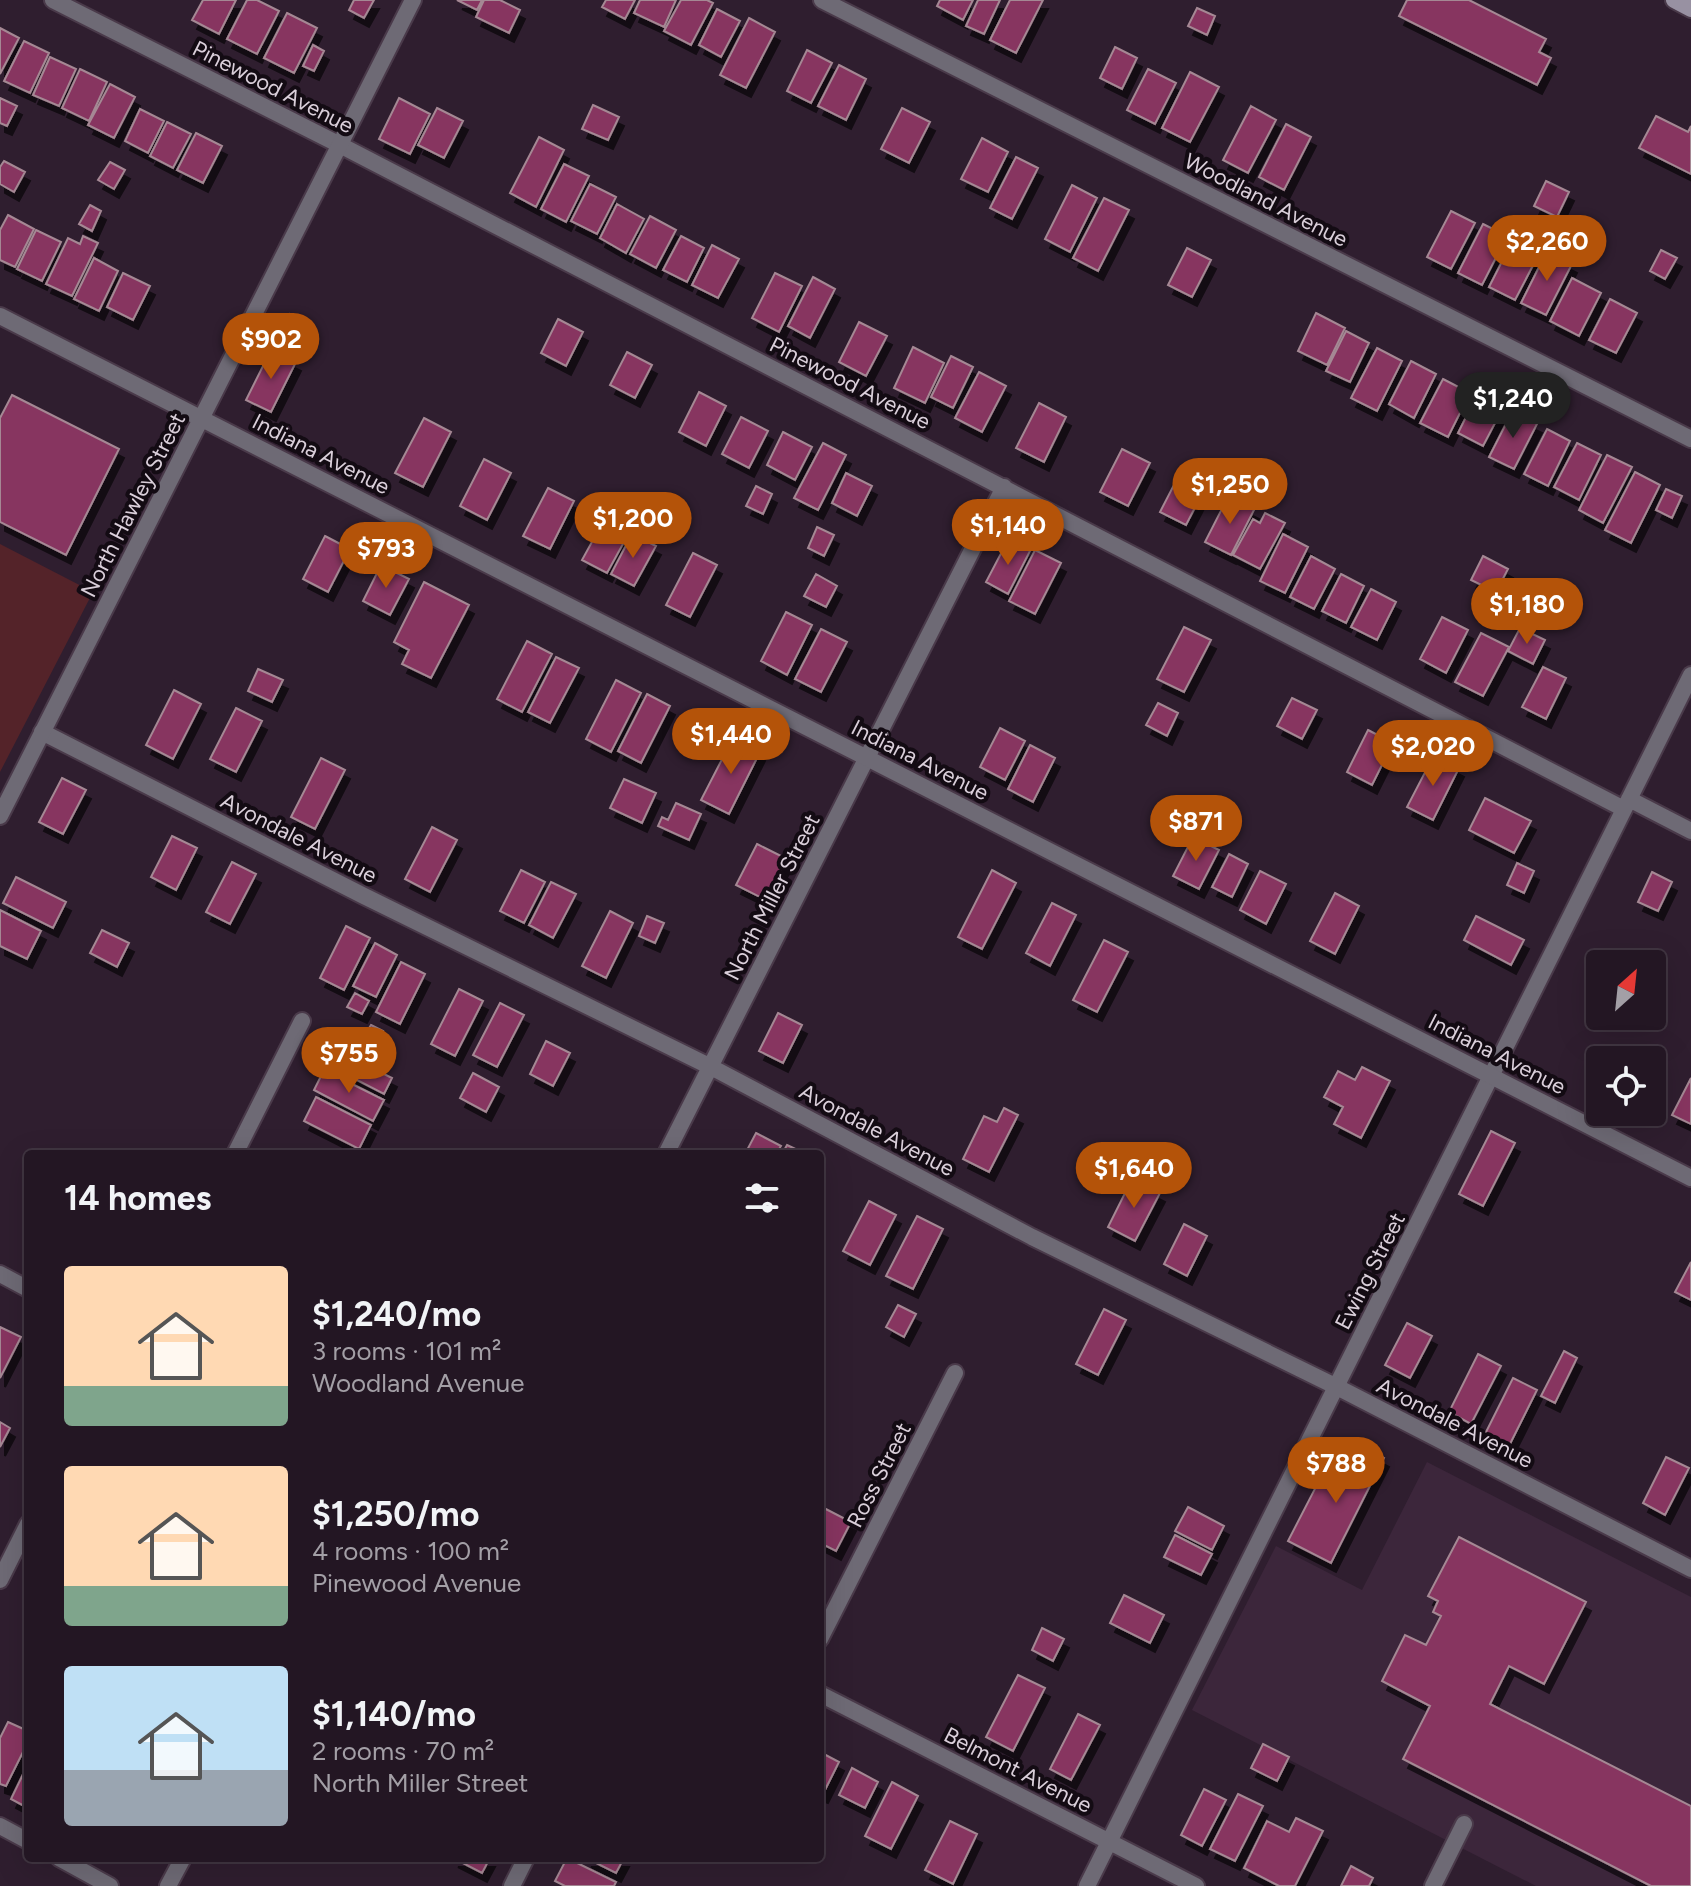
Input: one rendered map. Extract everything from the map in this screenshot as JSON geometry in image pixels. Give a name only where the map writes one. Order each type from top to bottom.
[{"type":"main road","points":[[1674,0],[1691,9]]},
{"type":"street","name":"Pinewood Avenue","points":[[53,0],[1627,804],[1691,831]]},
{"type":"street","name":"North Hawley Street","points":[[0,814],[413,0]]},
{"type":"street","name":"Woodland Avenue","points":[[822,0],[1691,439]]},
{"type":"street","name":"Indiana Avenue","points":[[0,316],[1691,1178]]},
{"type":"street","name":"North Miller Street","points":[[668,1150],[1004,487]]},
{"type":"street","name":"Ewing Street","points":[[1087,1886],[1691,675]]},
{"type":"street","name":"Avondale Avenue","points":[[42,732],[377,903],[711,1067],[1032,1237],[1337,1387],[1691,1569]]},
{"type":"street","points":[[237,1150],[302,1021]]},
{"type":"street","points":[[0,1274],[24,1287]]},
{"type":"street","name":"Ross Street","points":[[824,1631],[955,1373]]},
{"type":"street","points":[[0,1580],[24,1532]]},
{"type":"street","name":"Belmont Avenue","points":[[824,1696],[1196,1886]]},
{"type":"street","points":[[1433,1886],[1464,1824]]},
{"type":"street","points":[[0,1826],[24,1839]]},
{"type":"street","points":[[66,1862],[110,1886]]},
{"type":"street","points":[[168,1886],[181,1862]]},
{"type":"street","points":[[512,1886],[524,1862]]},
{"type":"shaded area","points":[[0,544],[93,592],[0,772]]},
{"type":"shaded area","points":[[1427,1462],[1691,1597],[1691,1886],[1536,1886],[1192,1710],[1276,1546],[1362,1590]]},
{"type":"building","points":[[203,0],[236,0],[219,34],[192,20]]},
{"type":"building","points":[[247,0],[257,0],[279,11],[257,54],[227,39]]},
{"type":"building","points":[[354,0],[374,0],[364,18],[349,10]]},
{"type":"building","points":[[457,0],[482,0],[477,10]]},
{"type":"building","points":[[484,0],[500,0],[520,10],[509,33],[476,17]]},
{"type":"building","points":[[606,0],[635,0],[625,19],[602,7]]},
{"type":"building","points":[[640,0],[676,0],[664,27],[634,13]]},
{"type":"building","points":[[681,0],[707,0],[713,3],[691,45],[664,31]]},
{"type":"building","points":[[940,0],[973,0],[963,20],[937,6]]},
{"type":"building","points":[[978,0],[1000,0],[984,34],[966,26]]},
{"type":"building","points":[[1010,0],[1043,0],[1016,53],[990,40]]},
{"type":"building","points":[[1407,0],[1469,0],[1546,39],[1539,52],[1551,58],[1537,85],[1399,16]]},
{"type":"building","points":[[1197,8],[1215,16],[1207,35],[1188,26]]},
{"type":"building","points":[[717,9],[740,21],[721,57],[699,45]]},
{"type":"building","points":[[287,13],[317,28],[294,73],[264,58]]},
{"type":"building","points":[[749,18],[775,32],[746,88],[720,75]]},
{"type":"building","points":[[0,28],[19,38],[0,74]]},
{"type":"building","points":[[24,41],[49,53],[30,93],[4,81]]},
{"type":"building","points":[[313,45],[324,51],[314,71],[303,66]]},
{"type":"building","points":[[1115,47],[1137,58],[1122,89],[1100,78]]},
{"type":"building","points":[[807,50],[832,63],[811,103],[787,91]]},
{"type":"building","points":[[50,57],[76,69],[59,106],[33,95]]},
{"type":"building","points":[[839,65],[866,79],[846,120],[818,106]]},
{"type":"building","points":[[80,69],[107,82],[89,121],[62,108]]},
{"type":"building","points":[[1148,69],[1176,83],[1155,124],[1127,110]]},
{"type":"building","points":[[1190,72],[1219,87],[1190,142],[1162,128]]},
{"type":"building","points":[[110,84],[135,97],[114,138],[88,125]]},
{"type":"building","points":[[0,98],[17,106],[7,126],[0,123]]},
{"type":"building","points":[[399,98],[430,114],[410,154],[379,139]]},
{"type":"building","points":[[593,105],[619,117],[608,140],[582,129]]},
{"type":"building","points":[[1251,106],[1276,120],[1248,173],[1223,160]]},
{"type":"building","points":[[437,108],[463,121],[444,158],[418,145]]},
{"type":"building","points":[[902,108],[930,122],[909,163],[881,149]]},
{"type":"building","points":[[140,109],[164,121],[148,153],[125,141]]},
{"type":"building","points":[[1656,116],[1688,132],[1691,126],[1691,174],[1639,148]]},
{"type":"building","points":[[167,122],[191,134],[173,168],[150,156]]},
{"type":"building","points":[[1286,124],[1311,137],[1284,190],[1259,177]]},
{"type":"building","points":[[196,133],[222,146],[203,183],[177,170]]},
{"type":"building","points":[[539,137],[564,150],[536,207],[510,193]]},
{"type":"building","points":[[982,138],[1008,152],[988,192],[961,179]]},
{"type":"building","points":[[1016,157],[1038,168],[1012,219],[990,208]]},
{"type":"building","points":[[4,161],[25,172],[14,192],[0,184],[0,167]]},
{"type":"building","points":[[110,162],[125,170],[114,189],[98,180]]},
{"type":"building","points":[[564,164],[589,176],[566,222],[541,209]]},
{"type":"building","points":[[1546,181],[1569,192],[1557,217],[1534,206]]},
{"type":"building","points":[[590,184],[616,197],[597,234],[571,221]]},
{"type":"building","points":[[1072,185],[1097,198],[1070,252],[1045,239]]},
{"type":"building","points":[[1104,198],[1129,210],[1098,271],[1073,258]]},
{"type":"building","points":[[617,204],[644,219],[626,253],[600,238]]},
{"type":"building","points":[[90,205],[101,211],[92,231],[79,224]]},
{"type":"building","points":[[1451,211],[1475,223],[1451,269],[1427,257]]},
{"type":"building","points":[[8,215],[34,229],[15,267],[0,260],[0,230]]},
{"type":"building","points":[[650,216],[676,230],[656,268],[630,254]]},
{"type":"building","points":[[1483,224],[1507,236],[1482,285],[1458,273]]},
{"type":"building","points":[[36,230],[61,242],[42,281],[17,269]]},
{"type":"building","points":[[1516,234],[1542,248],[1515,300],[1489,287]]},
{"type":"building","points":[[83,236],[98,243],[72,296],[46,284],[68,238],[80,244]]},
{"type":"building","points":[[681,236],[704,248],[687,282],[663,270]]},
{"type":"building","points":[[712,245],[739,259],[718,298],[692,285]]},
{"type":"building","points":[[1187,248],[1211,260],[1192,297],[1168,285]]},
{"type":"building","points":[[1661,250],[1677,258],[1665,279],[1650,271]]},
{"type":"building","points":[[1547,251],[1572,264],[1546,315],[1521,303]]},
{"type":"building","points":[[94,258],[118,271],[99,311],[74,299]]},
{"type":"building","points":[[123,273],[150,286],[133,320],[107,307]]},
{"type":"building","points":[[775,273],[802,286],[779,332],[752,318]]},
{"type":"building","points":[[813,277],[835,289],[810,338],[788,326]]},
{"type":"building","points":[[1572,278],[1601,293],[1579,336],[1550,321]]},
{"type":"building","points":[[1610,299],[1637,313],[1616,353],[1589,340]]},
{"type":"building","points":[[1316,313],[1345,328],[1327,365],[1298,351]]},
{"type":"building","points":[[290,314],[308,322],[298,344],[280,336]]},
{"type":"building","points":[[558,319],[583,332],[566,366],[541,353]]},
{"type":"building","points":[[859,322],[887,336],[866,376],[839,362]]},
{"type":"building","points":[[1346,331],[1369,343],[1350,382],[1326,371]]},
{"type":"building","points":[[913,347],[944,363],[925,403],[894,388]]},
{"type":"building","points":[[1377,348],[1402,361],[1377,411],[1351,398]]},
{"type":"building","points":[[271,350],[296,362],[271,412],[246,400]]},
{"type":"building","points":[[627,352],[652,365],[635,398],[610,385]]},
{"type":"building","points":[[951,356],[973,367],[953,408],[931,397]]},
{"type":"building","points":[[1411,361],[1436,374],[1414,418],[1389,404]]},
{"type":"building","points":[[979,372],[1006,386],[982,432],[955,418]]},
{"type":"building","points":[[1443,379],[1470,393],[1448,437],[1420,423]]},
{"type":"building","points":[[1479,391],[1505,404],[1483,446],[1458,433]]},
{"type":"building","points":[[699,392],[726,406],[706,446],[679,432]]},
{"type":"building","points":[[12,395],[119,449],[66,555],[0,522],[0,418]]},
{"type":"building","points":[[1039,403],[1066,417],[1044,462],[1016,448]]},
{"type":"building","points":[[1512,412],[1537,424],[1514,469],[1489,457]]},
{"type":"building","points":[[741,417],[768,431],[749,468],[722,454]]},
{"type":"building","points":[[424,418],[451,432],[423,487],[395,473]]},
{"type":"building","points":[[1547,429],[1570,441],[1548,486],[1524,474]]},
{"type":"building","points":[[783,432],[812,447],[795,480],[767,465]]},
{"type":"building","points":[[823,443],[846,455],[818,510],[794,498]]},
{"type":"building","points":[[1577,443],[1601,455],[1579,500],[1554,487]]},
{"type":"building","points":[[1122,449],[1150,463],[1128,506],[1100,492]]},
{"type":"building","points":[[1607,455],[1632,467],[1603,523],[1579,510]]},
{"type":"building","points":[[484,459],[511,473],[487,520],[460,506]]},
{"type":"building","points":[[1635,472],[1660,485],[1631,543],[1605,530]]},
{"type":"building","points":[[846,473],[872,486],[857,516],[832,503]]},
{"type":"building","points":[[1177,479],[1203,492],[1186,525],[1160,512]]},
{"type":"building","points":[[756,486],[772,494],[763,514],[746,506]]},
{"type":"building","points":[[548,488],[574,501],[550,549],[523,536]]},
{"type":"building","points":[[1666,489],[1682,496],[1672,518],[1656,510]]},
{"type":"building","points":[[1228,497],[1254,510],[1231,555],[1205,542]]},
{"type":"building","points":[[610,509],[635,522],[607,573],[582,560]]},
{"type":"building","points":[[1265,513],[1285,523],[1260,569],[1233,555],[1253,519],[1260,523]]},
{"type":"building","points":[[817,527],[834,535],[824,556],[808,548]]},
{"type":"building","points":[[632,534],[656,546],[634,586],[611,574]]},
{"type":"building","points":[[1283,534],[1308,547],[1285,593],[1260,581]]},
{"type":"building","points":[[325,536],[350,549],[328,592],[303,579]]},
{"type":"building","points":[[1008,540],[1030,551],[1008,594],[986,582]]},
{"type":"building","points":[[1035,550],[1061,563],[1035,614],[1009,601]]},
{"type":"building","points":[[693,553],[717,565],[690,617],[666,605]]},
{"type":"building","points":[[1311,556],[1335,569],[1314,609],[1290,597]]},
{"type":"building","points":[[1483,556],[1508,569],[1496,592],[1471,580]]},
{"type":"building","points":[[381,565],[409,579],[390,615],[363,601]]},
{"type":"building","points":[[816,574],[837,586],[826,607],[804,596]]},
{"type":"building","points":[[1341,574],[1364,586],[1346,623],[1322,611]]},
{"type":"building","points":[[424,582],[469,605],[431,678],[402,664],[409,650],[394,642]]},
{"type":"building","points":[[1371,589],[1396,602],[1377,640],[1351,627]]},
{"type":"building","points":[[786,612],[812,625],[787,675],[761,661]]},
{"type":"building","points":[[1442,617],[1468,630],[1446,673],[1420,659]]},
{"type":"building","points":[[1184,627],[1211,640],[1184,692],[1157,679]]},
{"type":"building","points":[[1520,628],[1545,640],[1533,664],[1508,651]]},
{"type":"building","points":[[821,629],[847,642],[821,692],[795,679]]},
{"type":"building","points":[[1481,633],[1509,647],[1483,696],[1455,682]]},
{"type":"building","points":[[527,641],[552,654],[522,712],[497,699]]},
{"type":"building","points":[[556,657],[579,668],[550,723],[528,712]]},
{"type":"building","points":[[1543,667],[1566,678],[1546,719],[1522,707]]},
{"type":"building","points":[[258,669],[283,680],[272,702],[248,691]]},
{"type":"building","points":[[616,680],[641,693],[611,752],[586,739]]},
{"type":"building","points":[[174,690],[201,704],[173,759],[146,745]]},
{"type":"building","points":[[647,694],[670,706],[641,763],[618,751]]},
{"type":"building","points":[[1292,698],[1317,710],[1302,739],[1277,726]]},
{"type":"building","points":[[1158,703],[1178,713],[1167,736],[1146,725]]},
{"type":"building","points":[[236,708],[262,721],[236,772],[210,759]]},
{"type":"building","points":[[1000,728],[1025,741],[1005,780],[980,767]]},
{"type":"building","points":[[1368,730],[1393,743],[1372,785],[1347,772]]},
{"type":"building","points":[[733,738],[760,752],[729,814],[701,800]]},
{"type":"building","points":[[1030,745],[1055,758],[1033,802],[1008,789]]},
{"type":"building","points":[[1434,755],[1459,768],[1433,820],[1407,807]]},
{"type":"building","points":[[321,758],[345,770],[315,829],[291,817]]},
{"type":"building","points":[[62,778],[86,790],[63,834],[39,822]]},
{"type":"building","points":[[624,779],[656,793],[642,823],[610,808]]},
{"type":"building","points":[[1485,798],[1531,821],[1514,853],[1469,830]]},
{"type":"building","points":[[676,803],[701,814],[689,840],[658,826],[662,817],[668,820]]},
{"type":"building","points":[[432,827],[457,840],[430,892],[405,879]]},
{"type":"building","points":[[172,836],[197,848],[176,890],[151,877]]},
{"type":"building","points":[[1193,837],[1219,850],[1199,889],[1173,876]]},
{"type":"building","points":[[757,844],[787,859],[766,900],[736,885]]},
{"type":"building","points":[[1229,854],[1248,864],[1232,897],[1212,887]]},
{"type":"building","points":[[232,862],[256,874],[230,924],[206,912]]},
{"type":"building","points":[[1517,863],[1534,871],[1524,893],[1507,885]]},
{"type":"building","points":[[521,870],[545,882],[524,923],[500,911]]},
{"type":"building","points":[[992,870],[1016,883],[982,949],[958,937]]},
{"type":"building","points":[[1260,871],[1286,884],[1266,924],[1240,910]]},
{"type":"building","points":[[1652,872],[1672,882],[1658,911],[1638,902]]},
{"type":"building","points":[[16,877],[66,902],[53,928],[3,903]]},
{"type":"building","points":[[551,882],[576,894],[553,938],[529,925]]},
{"type":"building","points":[[1335,893],[1359,906],[1335,954],[1310,941]]},
{"type":"building","points":[[1052,903],[1076,915],[1050,966],[1026,953]]},
{"type":"building","points":[[0,910],[41,931],[27,959],[0,946]]},
{"type":"building","points":[[610,911],[633,923],[606,978],[582,966]]},
{"type":"building","points":[[647,916],[664,923],[655,943],[639,936]]},
{"type":"building","points":[[1476,916],[1524,940],[1511,965],[1464,940]]},
{"type":"building","points":[[346,926],[370,938],[344,990],[320,978]]},
{"type":"building","points":[[102,930],[129,943],[117,967],[90,953]]},
{"type":"building","points":[[1104,940],[1128,952],[1097,1012],[1073,1000]]},
{"type":"building","points":[[375,943],[397,955],[376,997],[353,986]]},
{"type":"building","points":[[401,962],[425,974],[400,1024],[376,1012]]},
{"type":"building","points":[[459,989],[483,1001],[455,1056],[431,1044]]},
{"type":"building","points":[[355,993],[369,1001],[362,1014],[347,1007]]},
{"type":"building","points":[[500,1003],[524,1015],[497,1067],[473,1055]]},
{"type":"building","points":[[778,1013],[802,1025],[783,1063],[759,1051]]},
{"type":"building","points":[[371,1025],[383,1031],[374,1046],[362,1039]]},
{"type":"building","points":[[546,1041],[570,1053],[553,1086],[530,1074]]},
{"type":"building","points":[[334,1049],[392,1078],[384,1094],[326,1064]]},
{"type":"building","points":[[1362,1067],[1390,1081],[1361,1138],[1334,1124],[1343,1107],[1324,1097],[1338,1071],[1355,1080]]},
{"type":"building","points":[[324,1070],[384,1100],[373,1121],[314,1090]]},
{"type":"building","points":[[473,1073],[499,1087],[486,1112],[460,1098]]},
{"type":"building","points":[[1691,1078],[1691,1124],[1672,1115]]},
{"type":"building","points":[[316,1097],[371,1125],[359,1149],[304,1121]]},
{"type":"building","points":[[1004,1108],[1018,1115],[989,1172],[963,1159],[984,1116],[997,1122]]},
{"type":"building","points":[[1491,1131],[1515,1143],[1483,1206],[1459,1194]]},
{"type":"building","points":[[756,1133],[781,1146],[778,1150],[747,1150]]},
{"type":"building","points":[[1132,1179],[1160,1193],[1135,1241],[1108,1227]]},
{"type":"building","points":[[869,1201],[896,1215],[870,1265],[843,1251]]},
{"type":"building","points":[[917,1216],[943,1229],[913,1289],[886,1276]]},
{"type":"building","points":[[1184,1224],[1207,1236],[1187,1276],[1164,1264]]},
{"type":"building","points":[[1691,1262],[1691,1300],[1675,1292]]},
{"type":"building","points":[[898,1305],[916,1314],[904,1337],[886,1327]]},
{"type":"building","points":[[1104,1309],[1126,1320],[1098,1375],[1076,1364]]},
{"type":"building","points":[[1407,1323],[1432,1336],[1410,1378],[1385,1365]]},
{"type":"building","points":[[0,1327],[21,1337],[0,1378]]},
{"type":"building","points":[[1564,1351],[1577,1358],[1555,1403],[1541,1396]]},
{"type":"building","points":[[1478,1354],[1501,1366],[1471,1424],[1449,1412]]},
{"type":"building","points":[[1513,1378],[1537,1390],[1509,1446],[1485,1434]]},
{"type":"building","points":[[0,1422],[10,1428],[0,1447]]},
{"type":"building","points":[[1355,1443],[1384,1458],[1331,1563],[1288,1541],[1321,1477],[1334,1484]]},
{"type":"building","points":[[1666,1457],[1689,1468],[1665,1515],[1643,1503]]},
{"type":"building","points":[[1188,1507],[1224,1526],[1212,1550],[1175,1531]]},
{"type":"building","points":[[824,1508],[851,1522],[836,1551],[824,1545]]},
{"type":"building","points":[[1175,1535],[1212,1554],[1201,1575],[1164,1557]]},
{"type":"building","points":[[1459,1537],[1586,1602],[1544,1684],[1509,1666],[1490,1704],[1691,1806],[1691,1886],[1651,1886],[1403,1759],[1430,1706],[1382,1681],[1405,1635],[1426,1645],[1441,1616],[1433,1612],[1438,1601],[1428,1596]]},
{"type":"building","points":[[1124,1595],[1164,1615],[1150,1643],[1110,1623]]},
{"type":"building","points":[[1042,1628],[1064,1639],[1053,1661],[1032,1650]]},
{"type":"building","points":[[1018,1675],[1045,1688],[1013,1751],[986,1737]]},
{"type":"building","points":[[1078,1714],[1100,1725],[1071,1780],[1050,1769]]},
{"type":"building","points":[[8,1722],[24,1729],[24,1750],[6,1786],[0,1784],[0,1738]]},
{"type":"building","points":[[1263,1744],[1289,1757],[1277,1781],[1251,1768]]},
{"type":"building","points":[[824,1754],[839,1762],[824,1792]]},
{"type":"building","points":[[852,1768],[878,1782],[865,1808],[839,1795]]},
{"type":"building","points":[[24,1772],[24,1806],[11,1799]]},
{"type":"building","points":[[892,1782],[918,1796],[891,1849],[865,1836]]},
{"type":"building","points":[[1204,1789],[1226,1800],[1202,1846],[1181,1835]]},
{"type":"building","points":[[1238,1794],[1263,1806],[1235,1861],[1210,1849]]},
{"type":"building","points":[[1296,1818],[1323,1831],[1295,1886],[1279,1886],[1244,1868],[1267,1821],[1289,1832]]},
{"type":"building","points":[[950,1821],[977,1834],[953,1884],[925,1870]]},
{"type":"building","points":[[461,1862],[488,1862],[482,1873]]},
{"type":"building","points":[[565,1862],[575,1862],[616,1882],[614,1886],[565,1886],[555,1881]]},
{"type":"building","points":[[594,1862],[622,1862],[616,1873]]},
{"type":"building","points":[[1351,1866],[1373,1878],[1369,1886],[1341,1886]]}]
